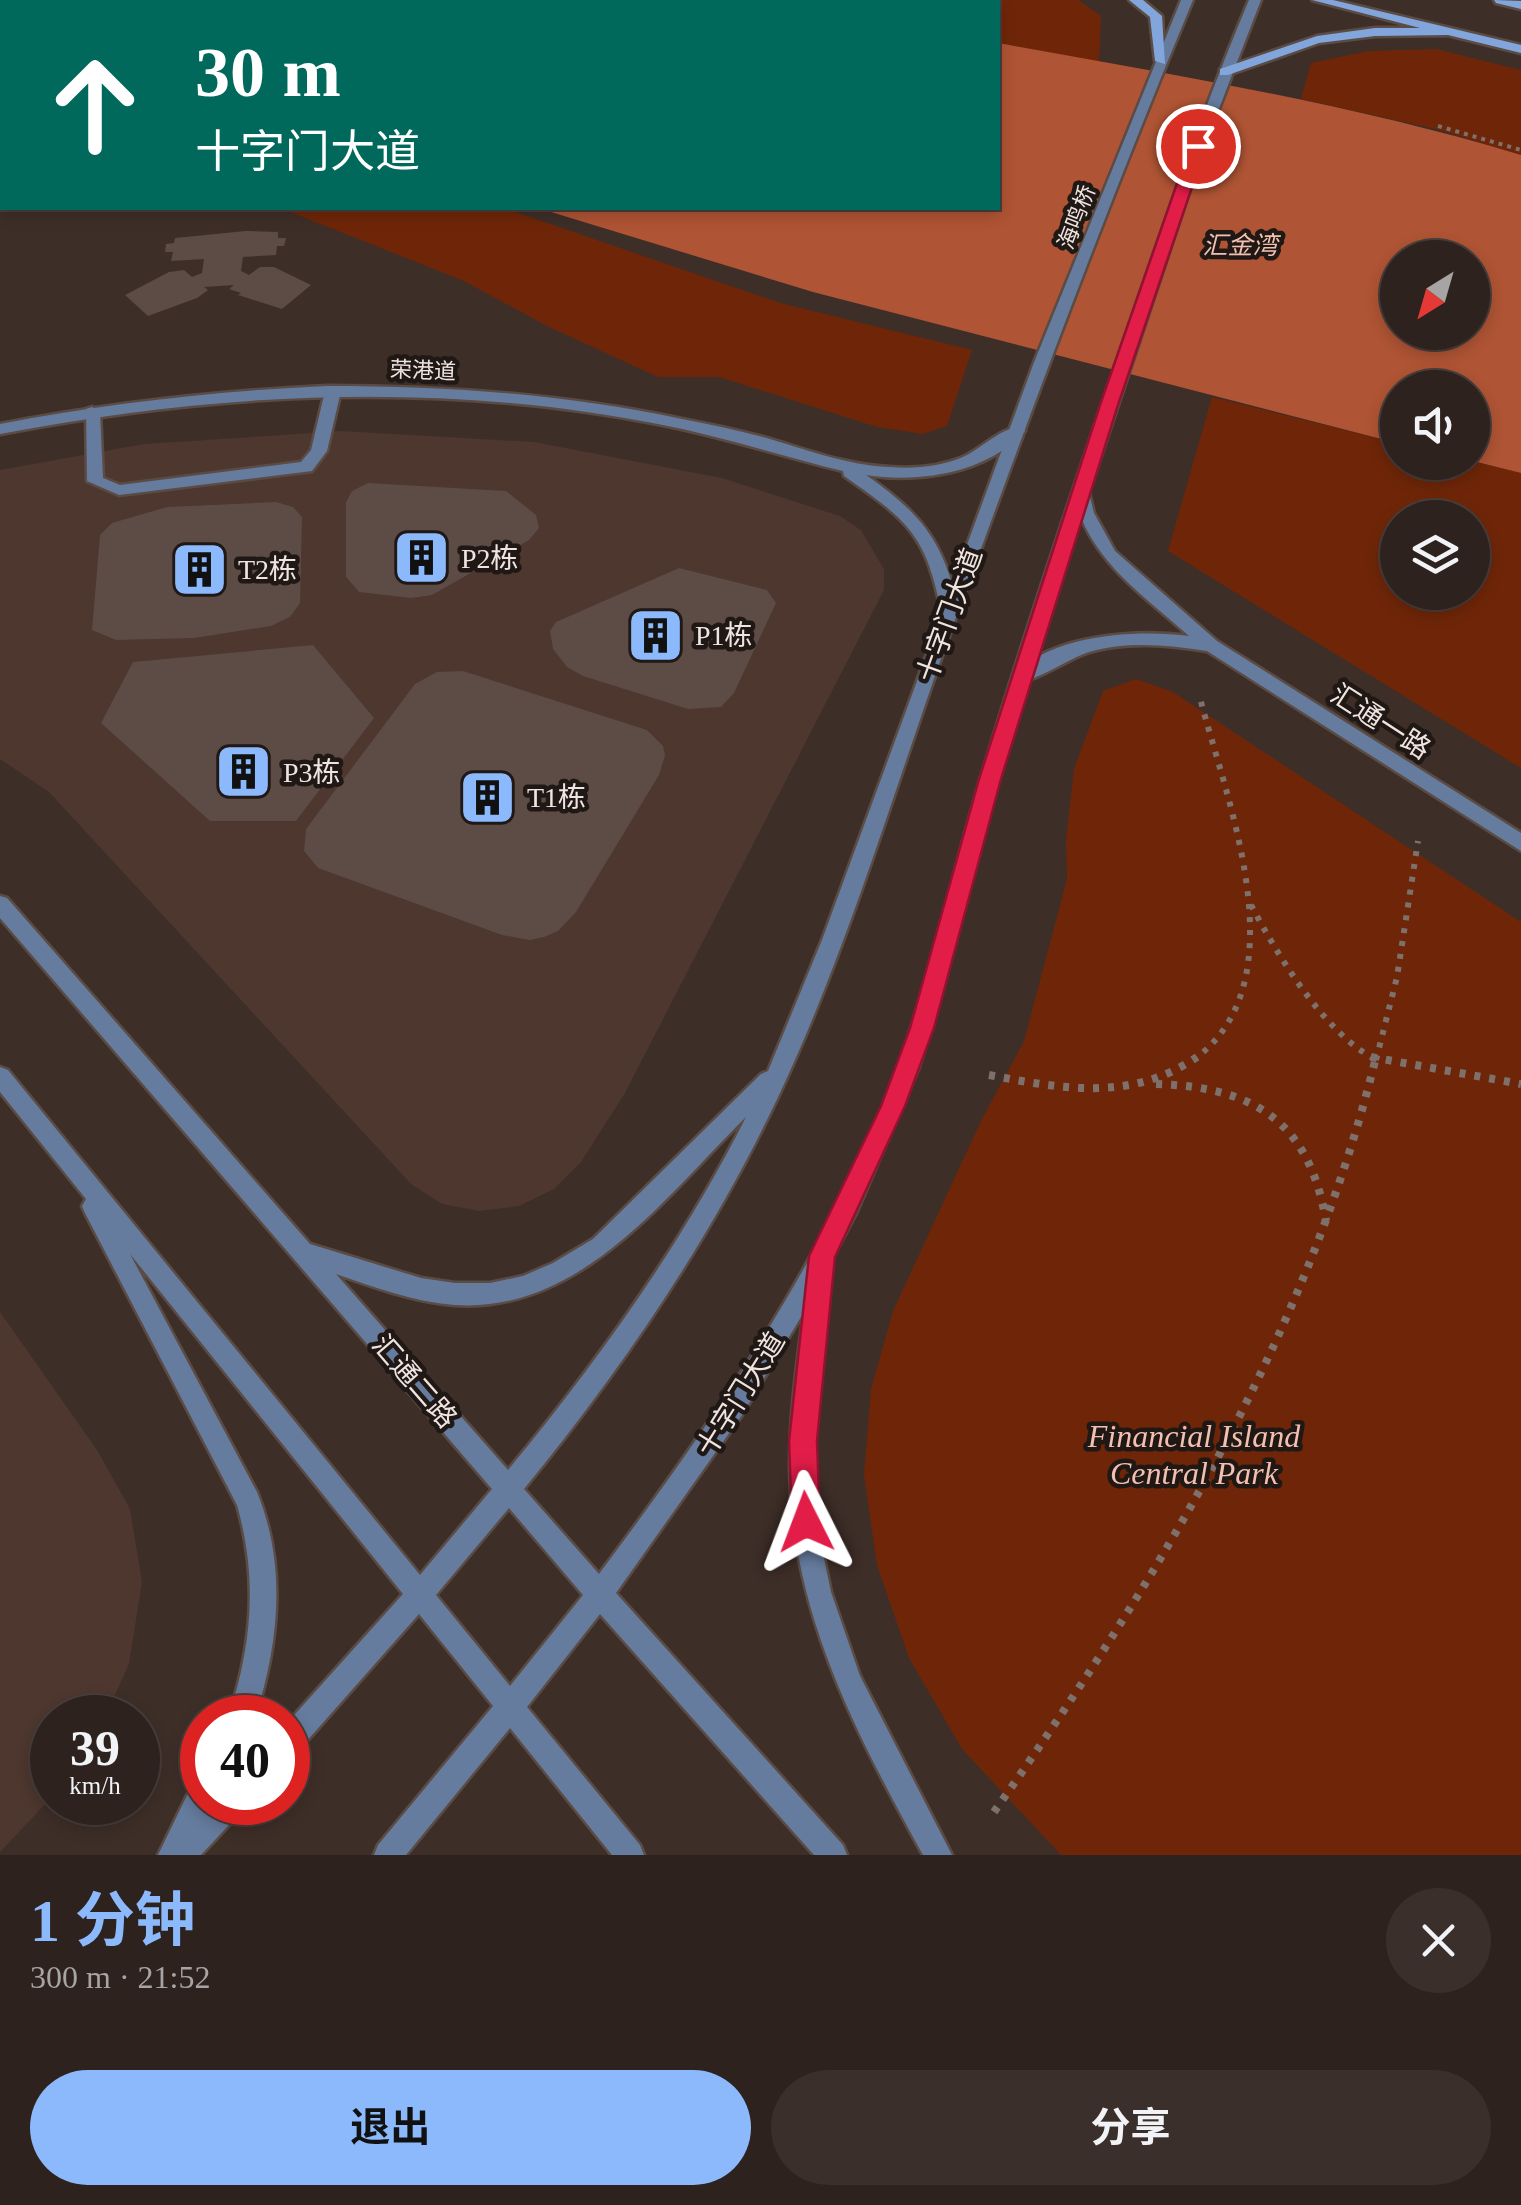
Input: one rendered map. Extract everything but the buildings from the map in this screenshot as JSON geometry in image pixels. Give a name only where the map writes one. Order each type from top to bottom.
[{"type":"main road","points":[[1134,0],[1156,16],[1160,61]]},
{"type":"main road","points":[[1318,0],[1521,49]]},
{"type":"main road","points":[[1500,0],[1521,5]]},
{"type":"main road","points":[[1224,72],[1317,40],[1375,32],[1446,32]]},
{"type":"street","points":[[1160,61],[1187,0]]},
{"type":"street","points":[[1224,72],[1255,0]]},
{"type":"street","name":"海鸣桥","points":[[1033,389],[1160,61]]},
{"type":"street","name":"十字门大道","points":[[388,1855],[601,1596],[730,1412],[822,1256],[879,1139],[922,1028],[1023,676],[1109,405],[1224,72]]},
{"type":"street","name":"十字门大道","points":[[310,1717],[510,1492],[620,1346],[745,1142],[781,1068],[1033,389]]},
{"type":"street","points":[[92,412],[95,481],[119,490],[306,467],[319,451],[333,391]]},
{"type":"street","name":"荣港道","points":[[0,429],[92,412],[234,395],[333,391],[456,393],[556,402],[713,431],[840,466]]},
{"type":"street","points":[[840,466],[908,474],[941,470],[972,461],[1016,432]]},
{"type":"street","points":[[840,466],[920,525],[942,563],[950,612]]},
{"type":"street","name":"汇通一路","points":[[1081,493],[1086,514],[1109,555],[1211,645],[1521,843]]},
{"type":"street","points":[[1023,676],[1068,651],[1108,640],[1151,637],[1211,645]]},
{"type":"street","name":"汇通二路","points":[[0,904],[601,1596],[833,1855]]},
{"type":"street","points":[[303,1252],[420,1291],[458,1297],[534,1284],[570,1268],[601,1246],[781,1068]]},
{"type":"street","points":[[0,1076],[508,1710],[630,1855]]},
{"type":"street","points":[[71,1164],[248,1501],[258,1531],[267,1596],[264,1637],[248,1695]]},
{"type":"street","points":[[822,1256],[803,1441],[809,1549],[838,1661],[863,1718],[938,1855]]},
{"type":"street","points":[[172,1855],[187,1825]]},
{"type":"street","points":[[182,1855],[209,1825]]},
{"type":"path","points":[[1438,126],[1521,150]]},
{"type":"path","points":[[1200,698],[1249,899],[1265,933],[1304,989],[1379,1062],[1437,1067],[1521,1084]]},
{"type":"path","points":[[994,1812],[1071,1706],[1198,1504],[1254,1393],[1327,1228],[1379,1062],[1410,911],[1418,841]]},
{"type":"path","points":[[1151,1084],[1191,1065],[1221,1037],[1246,969],[1249,899]]},
{"type":"path","points":[[988,1075],[1104,1090],[1194,1082],[1237,1094],[1276,1117],[1306,1150],[1324,1188],[1327,1228]]},
{"type":"shaded area","points":[[342,431],[534,442],[722,478],[840,516],[861,530],[884,569],[884,590],[625,1093],[581,1162],[554,1189],[519,1206],[479,1211],[442,1204],[411,1184],[49,792],[0,759],[0,470],[144,444]]},
{"type":"shaded area","points":[[0,1312],[97,1450],[130,1509],[142,1582],[129,1664],[115,1695],[30,1695],[30,1820],[0,1852]]},
{"type":"green space","points":[[1000,0],[1078,0],[1101,16],[1099,62],[1000,43]]},
{"type":"green space","points":[[1436,49],[1521,70],[1521,155],[1436,129],[1301,99],[1311,63],[1369,51]]},
{"type":"green space","points":[[285,210],[510,210],[780,303],[972,350],[947,426],[923,434],[877,427],[719,377],[658,377],[549,327],[464,281]]},
{"type":"green space","points":[[1212,397],[1380,439],[1380,480],[1490,480],[1490,465],[1521,473],[1521,768],[1168,551]]},
{"type":"green space","name":"Financial Island Central Park","points":[[1136,679],[1173,692],[1521,922],[1521,1855],[1061,1855],[962,1749],[909,1658],[877,1565],[864,1475],[871,1389],[893,1311],[981,1121],[1024,1041],[1067,879],[1066,840],[1074,769],[1103,691]]},
{"type":"water","name":"汇金湾","points":[[1000,43],[1327,105],[1521,155],[1521,473],[1490,465],[1490,370],[1380,370],[1380,439],[813,292],[545,210],[1000,210]]},
{"type":"place","name":"P2栋","points":[[422,558]]},
{"type":"place","name":"T2栋","points":[[199,569]]},
{"type":"place","name":"P1栋","points":[[656,635]]},
{"type":"place","name":"P3栋","points":[[244,772]]},
{"type":"place","name":"T1栋","points":[[488,797]]},
{"type":"route","points":[[806,1522],[803,1441],[822,1256],[893,1106],[922,1028],[990,779],[1109,405],[1198,146]]}]
